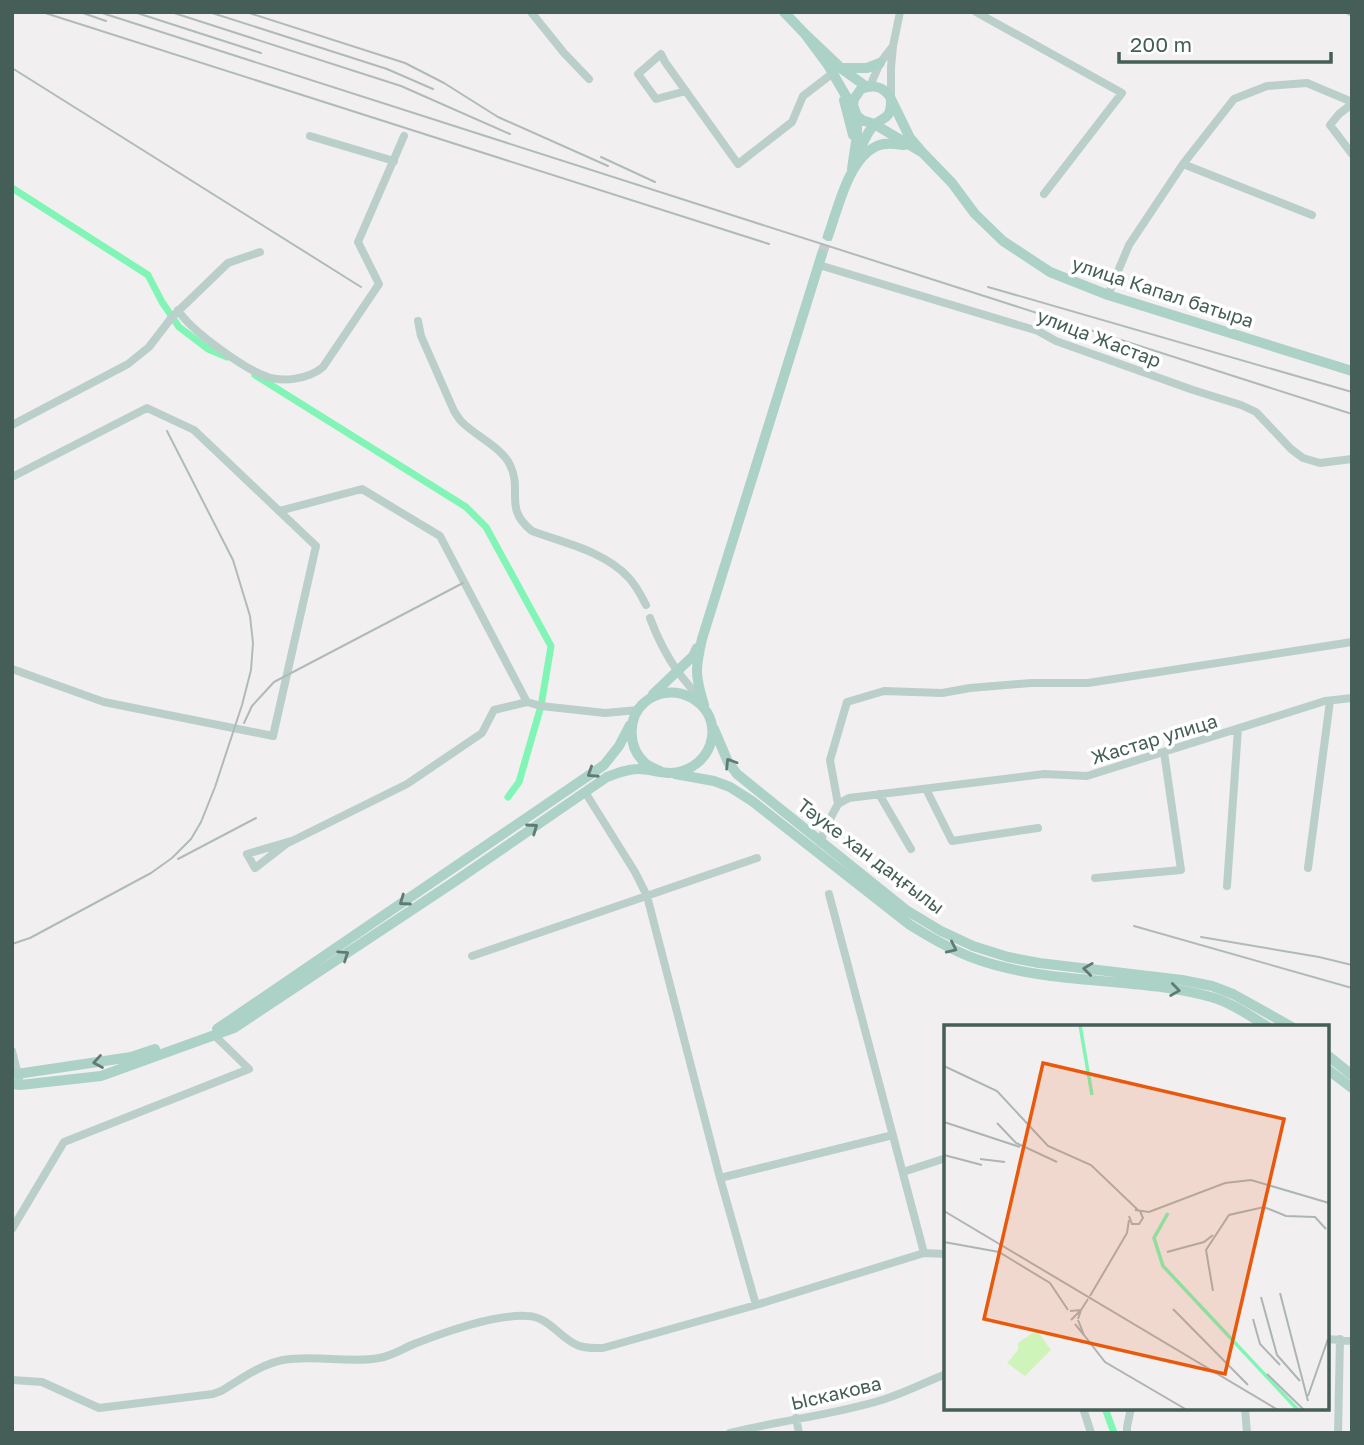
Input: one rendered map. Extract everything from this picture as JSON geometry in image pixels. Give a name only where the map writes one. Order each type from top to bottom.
[{"type":"main road","points":[[784,12],[837,71],[869,86],[885,90],[891,101],[889,114],[874,124],[863,144],[828,236]]},
{"type":"main road","points":[[837,71],[867,68],[880,63]]},
{"type":"main road","points":[[837,71],[855,145]]},
{"type":"main road","points":[[852,169],[856,113],[853,105],[857,93],[869,86]]},
{"type":"main road","points":[[841,87],[862,120],[874,124]]},
{"type":"main road","name":"улица Капал батыра","points":[[891,101],[910,138],[975,214],[1003,241],[1049,272],[1108,295],[1352,371]]},
{"type":"main road","name":"улица Капал батыра","points":[[874,124],[923,153]]},
{"type":"main road","points":[[852,169],[877,145],[908,145]]},
{"type":"main road","points":[[15,1079],[131,1057],[220,1027],[604,765],[619,746],[635,715],[693,656],[702,639],[821,260]]},
{"type":"main road","name":"Тәуке хан даңғылы","points":[[702,639],[696,661],[696,680],[706,712],[728,762],[737,774],[906,909],[941,931],[973,946],[1008,957],[1212,986],[1233,994],[1288,1025]]},
{"type":"main road","points":[[15,1079],[102,1076],[234,1028],[607,777],[638,769],[685,771],[698,763],[708,751],[712,736],[706,712],[697,701],[685,694],[672,692],[658,694],[646,701]]},
{"type":"main road","points":[[635,715],[631,736],[636,751],[646,764],[665,772]]},
{"type":"main road","name":"Тәуке хан даңғылы","points":[[665,772],[714,781],[752,801],[909,925],[976,959],[1042,975],[1170,989],[1212,998],[1230,1004],[1265,1025]]},
{"type":"main road","points":[[752,801],[759,792]]},
{"type":"main road","points":[[1329,1057],[1352,1075]]},
{"type":"main road","points":[[1330,1074],[1352,1088]]},
{"type":"street","points":[[531,12],[589,79]]},
{"type":"street","points":[[891,101],[893,46],[900,12]]},
{"type":"street","points":[[976,12],[1122,93],[1044,194]]},
{"type":"street","points":[[869,86],[880,63],[893,46]]},
{"type":"street","points":[[686,91],[656,99],[638,74],[661,54],[738,164],[792,122],[803,96],[837,71]]},
{"type":"street","points":[[1108,295],[1129,245],[1183,164],[1234,99],[1267,86],[1307,83],[1352,103],[1330,125],[1352,154]]},
{"type":"street","points":[[310,136],[394,161]]},
{"type":"street","points":[[178,310],[183,319],[222,351],[266,377],[290,378],[317,372],[379,284],[358,242],[404,136]]},
{"type":"street","points":[[1183,164],[1312,215]]},
{"type":"street","points":[[12,425],[128,364],[149,347],[178,310],[228,263],[260,252]]},
{"type":"street","name":"улица Жастар","points":[[821,260],[1038,331],[1056,341],[1241,405],[1256,412],[1303,458],[1320,463],[1352,459]]},
{"type":"street","points":[[418,321],[421,336],[454,411],[460,420],[510,463],[516,513],[524,524],[532,531],[600,556],[620,568],[630,578],[646,605]]},
{"type":"street","points":[[12,477],[146,408],[194,430],[316,546],[273,736],[104,702],[12,669]]},
{"type":"street","points":[[279,510],[362,489],[440,536],[527,702]]},
{"type":"street","points":[[650,618],[656,637],[706,712]]},
{"type":"street","points":[[821,843],[824,830],[838,804],[830,760],[847,702],[884,691],[942,693],[1031,683],[1088,683],[1352,642]]},
{"type":"street","name":"Жастар улица","points":[[838,804],[849,798],[1044,774],[1087,776],[1330,701],[1352,698]]},
{"type":"street","points":[[1308,868],[1330,701]]},
{"type":"street","points":[[291,841],[255,867],[247,854],[291,841],[407,784],[482,733],[494,710],[527,702],[541,706],[635,715]]},
{"type":"street","points":[[1227,886],[1238,729]]},
{"type":"street","points":[[1095,878],[1181,870],[1164,752]]},
{"type":"street","points":[[926,789],[952,841],[1038,828]]},
{"type":"street","points":[[585,792],[647,895],[720,1178],[756,1305]]},
{"type":"street","points":[[879,794],[911,849]]},
{"type":"street","points":[[472,956],[757,858]]},
{"type":"street","points":[[829,894],[924,1253]]},
{"type":"street","points":[[12,1229],[64,1142],[249,1069],[214,1035]]},
{"type":"street","points":[[12,1051],[15,1079]]},
{"type":"street","points":[[720,1178],[893,1135]]},
{"type":"street","points":[[903,1172],[944,1159]]},
{"type":"street","points":[[12,1380],[42,1382],[99,1408],[121,1406],[213,1394],[267,1365],[282,1360],[380,1359],[479,1321],[518,1315],[531,1315],[541,1319],[575,1345],[589,1349],[603,1348],[756,1305],[924,1253],[944,1254]]},
{"type":"street","points":[[1329,1339],[1352,1340]]},
{"type":"street","points":[[1338,1433],[1340,1339]]},
{"type":"street","name":"Ыскакова","points":[[730,1433],[853,1408],[886,1399],[944,1375]]},
{"type":"street","points":[[1084,1410],[1091,1433]]},
{"type":"street","points":[[1127,1433],[1131,1410]]},
{"type":"street","points":[[1245,1410],[1247,1433]]},
{"type":"street","points":[[796,1418],[799,1433]]},
{"type":"waterway","points":[[12,188],[148,275],[179,327],[208,349],[227,357]]},
{"type":"waterway","points":[[255,375],[466,507],[486,527],[551,646],[541,706],[519,782],[508,797]]},
{"type":"waterway","points":[[1106,1410],[1114,1433]]},
{"type":"tunnel","points":[[822,254],[828,236]]},
{"type":"railway","points":[[42,12],[769,244]]},
{"type":"railway","points":[[80,12],[106,21]]},
{"type":"railway","points":[[99,12],[1352,414]]},
{"type":"railway","points":[[134,12],[261,53]]},
{"type":"railway","points":[[171,12],[401,86],[510,134]]},
{"type":"railway","points":[[209,12],[387,69],[433,89]]},
{"type":"railway","points":[[246,12],[405,63],[444,83],[498,117],[608,166]]},
{"type":"railway","points":[[12,68],[361,287]]},
{"type":"railway","points":[[601,157],[655,182]]},
{"type":"railway","points":[[988,287],[1352,392]]},
{"type":"railway","points":[[12,944],[30,938],[151,873],[172,858],[191,839],[215,787],[242,705],[251,670],[253,643],[250,616],[233,560],[167,431]]},
{"type":"railway","points":[[244,723],[252,706],[274,682],[463,583]]},
{"type":"railway","points":[[178,859],[256,818]]},
{"type":"railway","points":[[1134,926],[1352,988]]},
{"type":"railway","points":[[1201,937],[1352,965]]}]
